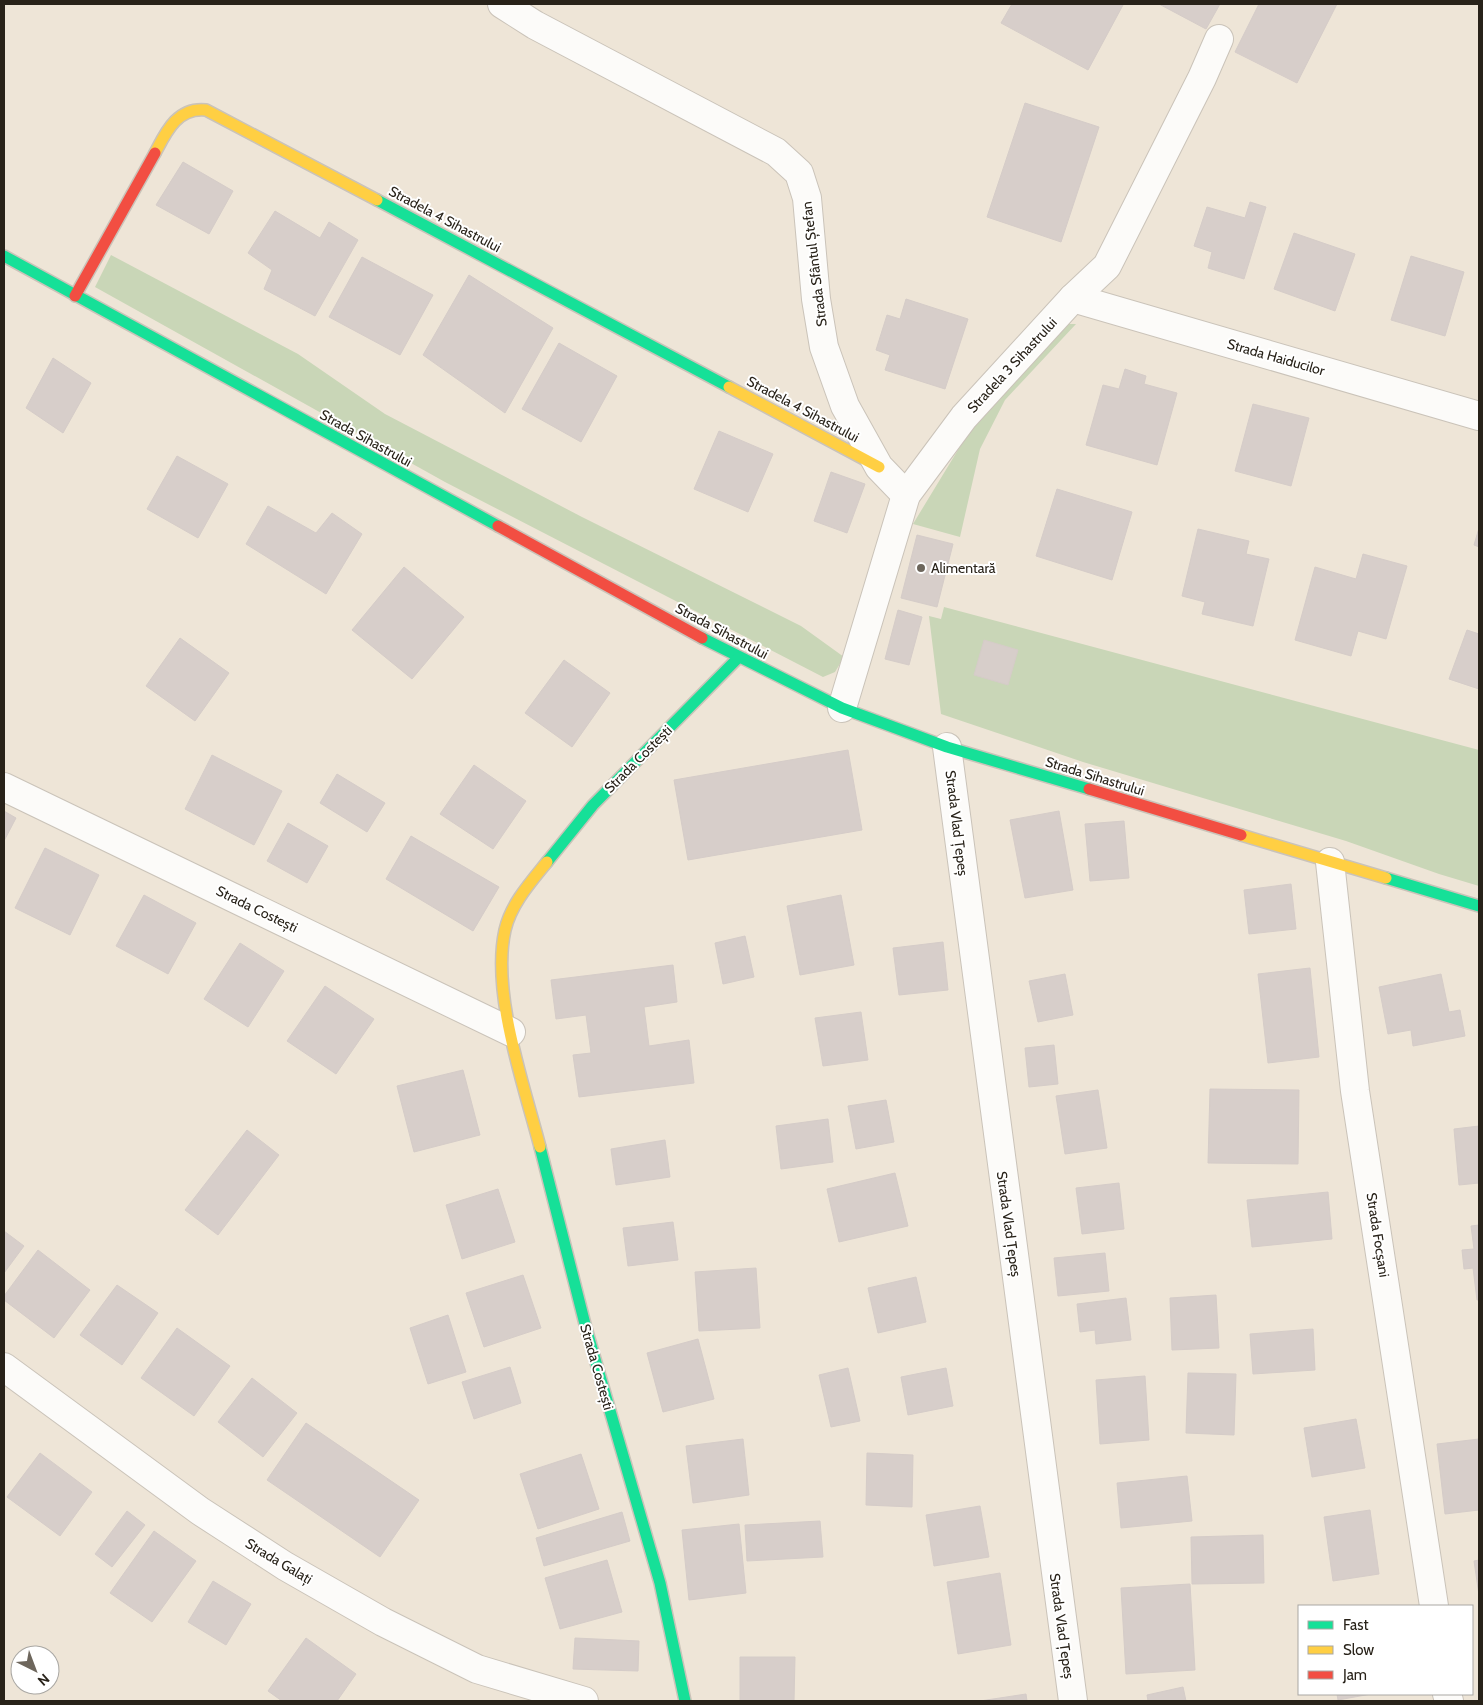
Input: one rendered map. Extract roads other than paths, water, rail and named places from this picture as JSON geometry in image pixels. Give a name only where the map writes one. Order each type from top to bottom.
[{"type":"street","name":"Strada Sfântul Ștefan","points":[[502,4],[535,24],[776,152],[799,173],[807,198],[816,299],[824,347],[845,406],[879,467],[906,495]]},
{"type":"street","name":"Stradela 3 Sihastrului","points":[[842,708],[906,495],[964,417],[1074,298],[1107,266],[1202,78],[1219,39]]},
{"type":"street","name":"Stradela 4 Sihastrului","points":[[75,296],[172,124],[184,113],[200,109],[212,112],[879,467]]},
{"type":"street","name":"Strada Sihastrului","points":[[4,256],[738,658],[842,708],[947,747],[1479,906]]},
{"type":"street","name":"Strada Haiducilor","points":[[1074,298],[1479,416]]},
{"type":"street","name":"Strada Costești","points":[[685,1701],[660,1583],[586,1328],[511,1032],[501,970],[505,929],[520,895],[593,805],[738,658]]},
{"type":"street","name":"Strada Vlad Țepeș","points":[[947,747],[1073,1701]]},
{"type":"street","name":"Strada Costești","points":[[4,787],[511,1032]]},
{"type":"street","name":"Strada Focșani","points":[[1330,862],[1355,1092],[1434,1605]]},
{"type":"street","name":"Strada Galați","points":[[4,1367],[200,1511],[286,1566],[374,1617],[477,1669],[584,1701]]},
{"type":"place","name":"Alimentară","points":[[921,568]]}]
